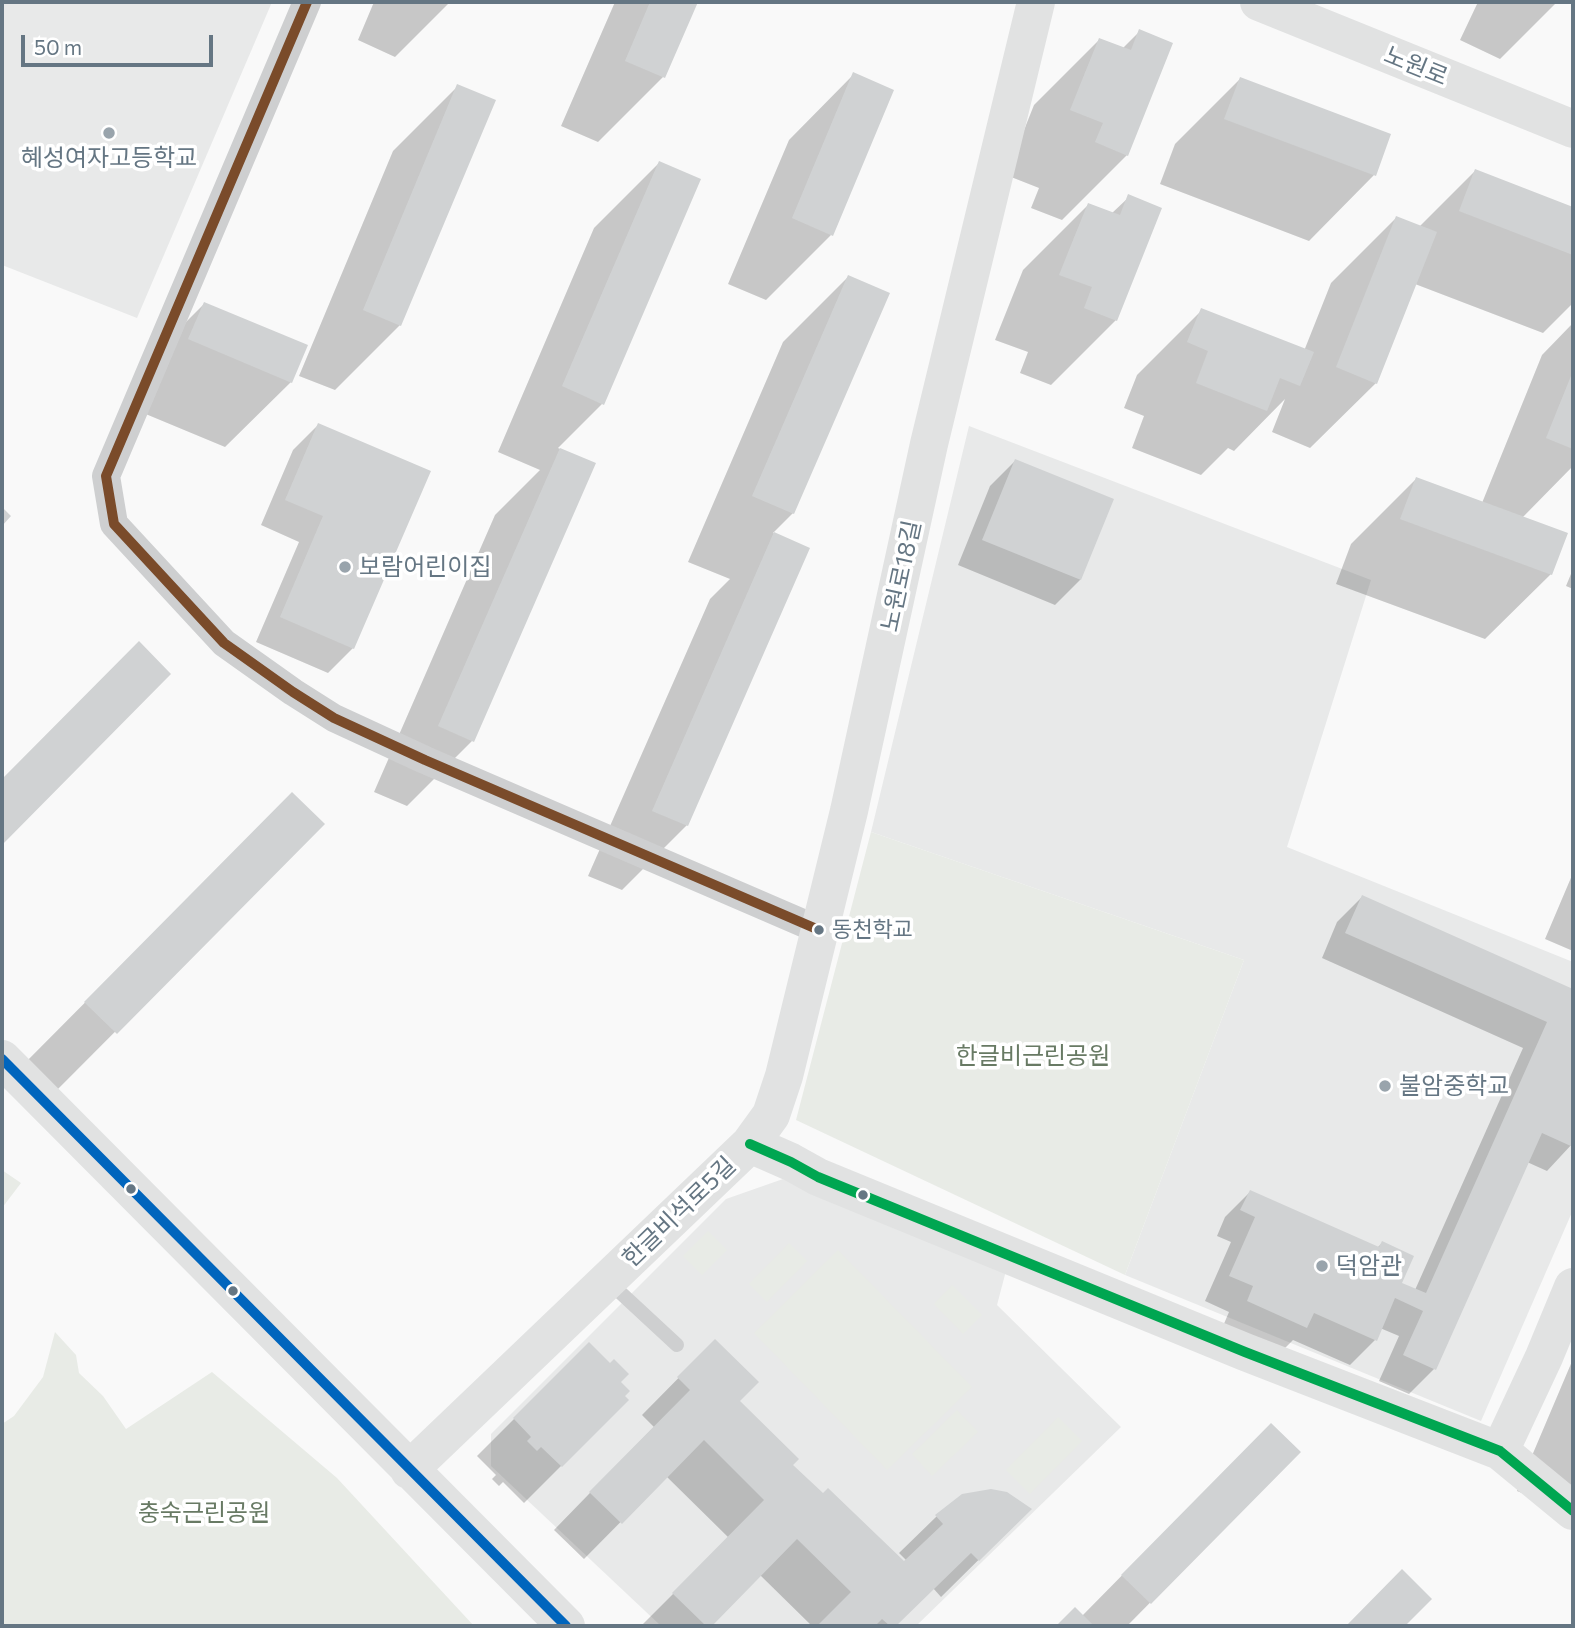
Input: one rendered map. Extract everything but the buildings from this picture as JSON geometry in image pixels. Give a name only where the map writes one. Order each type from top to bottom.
[{"type":"street","points":[[307,2],[106,476],[114,524],[224,643],[334,718],[819,930]]},
{"type":"street","name":"노원로18길","points":[[750,1144],[771,1115],[784,1076],[855,785],[929,444],[1036,2]]},
{"type":"street","name":"노원로","points":[[1259,2],[1573,129]]},
{"type":"street","points":[[2,1059],[566,1626]]},
{"type":"street","name":"한글비석로5길","points":[[409,1470],[750,1144],[818,1177],[1219,1342],[1500,1451],[1573,1511]]},
{"type":"street","points":[[1500,1451],[1573,1287]]},
{"type":"lane","points":[[608,1280],[677,1345]]},
{"type":"shaded area","name":"혜성여자고등학교","points":[[2,2],[272,2],[137,318],[2,265]]},
{"type":"shaded area","points":[[969,426],[1371,580],[1287,847],[1573,962],[1573,1210],[1481,1421],[1125,1275],[1244,960],[871,832]]},
{"type":"shaded area","points":[[783,1179],[1007,1267],[997,1305],[1121,1427],[916,1626],[661,1626],[491,1466],[491,1434],[726,1199]]},
{"type":"green space","name":"한글비근린공원","points":[[871,832],[1244,960],[1125,1275],[796,1120]]},
{"type":"green space","points":[[2,1170],[21,1183],[2,1208]]},
{"type":"green space","points":[[708,1231],[727,1250],[702,1275],[683,1256]]},
{"type":"green space","points":[[789,1243],[807,1261],[767,1302],[749,1284]]},
{"type":"green space","points":[[838,1250],[972,1387],[887,1470],[754,1333]]},
{"type":"green space","points":[[952,1285],[982,1315],[963,1334],[934,1304]]},
{"type":"green space","name":"충숙근린공원","points":[[55,1332],[76,1355],[79,1373],[103,1396],[126,1429],[212,1372],[337,1478],[474,1626],[2,1626],[2,1424],[14,1416],[43,1377]]},
{"type":"green space","points":[[957,1410],[978,1432],[932,1476],[912,1454]]},
{"type":"green space","points":[[1058,1417],[1082,1441],[1030,1494],[1006,1470]]},
{"type":"transit line","points":[[307,2],[106,476],[114,524],[224,643],[334,718],[819,930]]},
{"type":"transit line","points":[[2,1059],[566,1626]]},
{"type":"transit line","points":[[750,1144],[818,1177],[1245,1352],[1500,1451],[1573,1511]]},
{"type":"place","name":"혜성여자고등학교","points":[[109,133]]},
{"type":"place","name":"보람어린이집","points":[[345,567]]},
{"type":"place","name":"동천학교","points":[[819,930]]},
{"type":"place","name":"불암중학교","points":[[1385,1086]]},
{"type":"place","name":"덕암관","points":[[1322,1266]]}]
